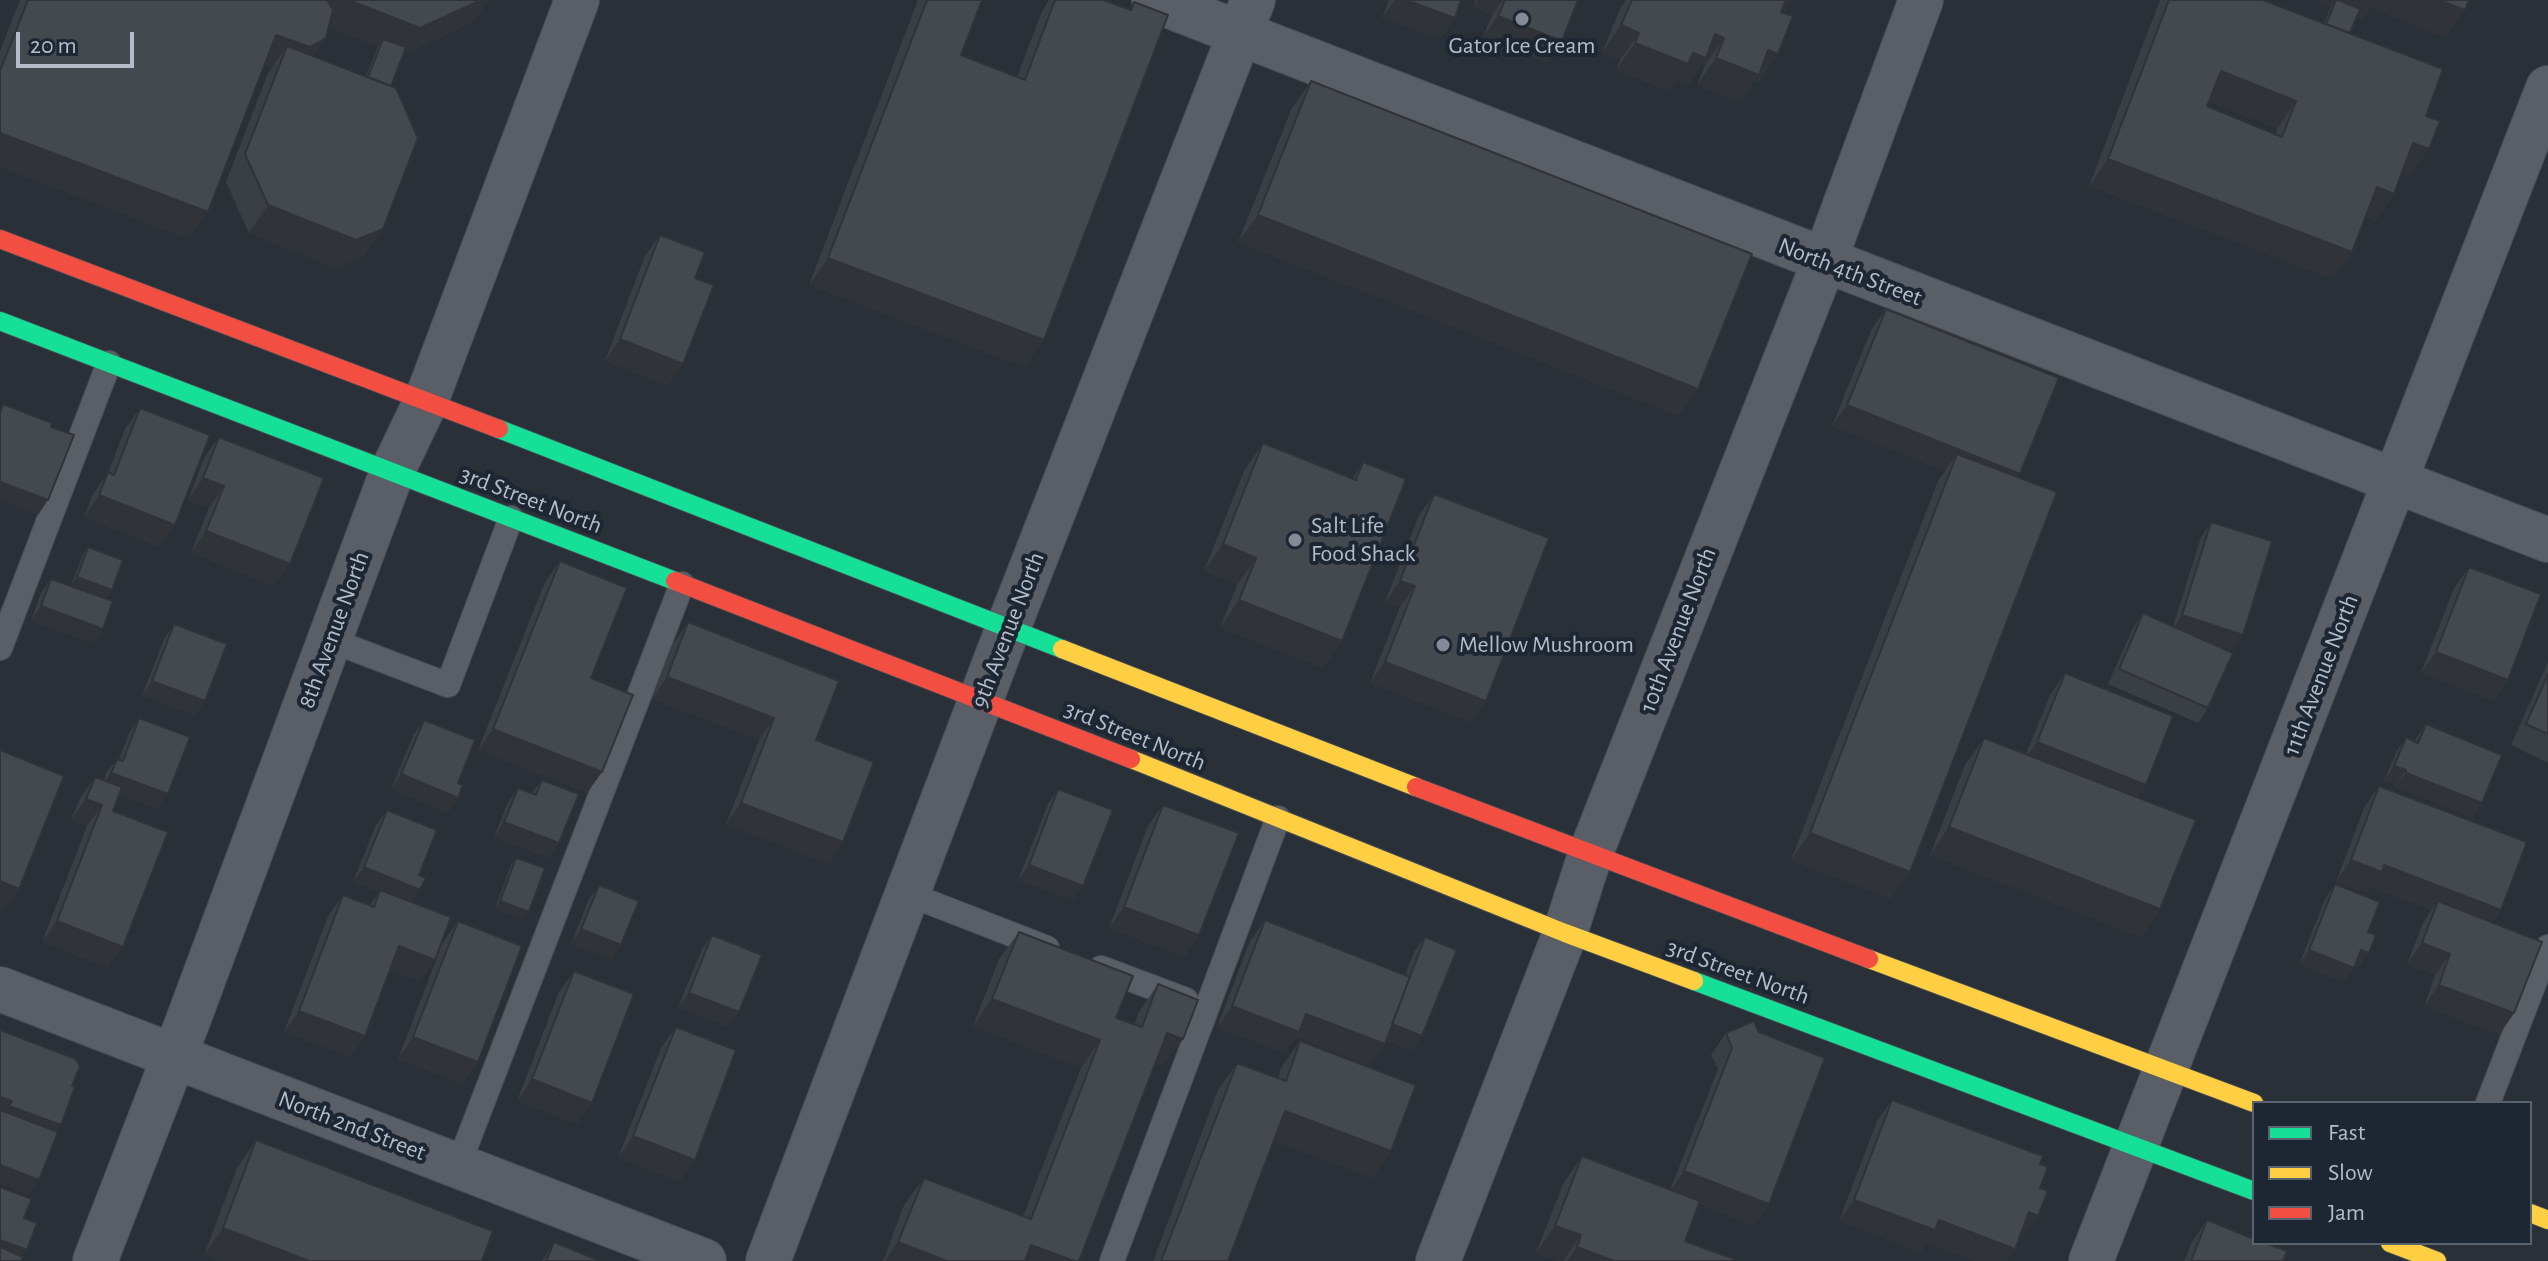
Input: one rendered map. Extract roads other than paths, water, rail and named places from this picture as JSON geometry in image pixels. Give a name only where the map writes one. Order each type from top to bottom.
[{"type":"main road","points":[[0,239],[426,401],[1590,855],[2252,1102]]},
{"type":"main road","name":"3rd Street North","points":[[0,321],[982,700],[1565,933],[2252,1190]]},
{"type":"main road","points":[[2394,1245],[2426,1259]]},
{"type":"street","name":"8th Avenue North","points":[[95,1261],[392,472],[426,401],[577,0]]},
{"type":"street","name":"North 4th Street","points":[[1154,0],[1247,16],[1824,262],[2548,540]]},
{"type":"street","name":"10th Avenue North","points":[[1438,1261],[1565,933],[1590,855],[1824,262],[1921,0]]},
{"type":"street","name":"9th Avenue North","points":[[768,1261],[1008,628],[1247,16]]},
{"type":"street","name":"11th Avenue North","points":[[2091,1261],[2548,88]]},
{"type":"street","name":"North 2nd Street","points":[[0,989],[704,1261]]},
{"type":"lane","points":[[0,648],[109,363]]},
{"type":"lane","points":[[330,640],[448,685],[511,518]]},
{"type":"lane","points":[[458,1166],[682,584]]},
{"type":"lane","points":[[1112,1261],[1278,818]]},
{"type":"lane","points":[[908,894],[1207,1008]]},
{"type":"lane","points":[[2489,1101],[2548,947]]},
{"type":"place","name":"Gator Ice Cream","points":[[1522,19]]},
{"type":"place","name":"Salt Life Food Shack","points":[[1295,540]]},
{"type":"place","name":"Mellow Mushroom","points":[[1443,645]]}]
